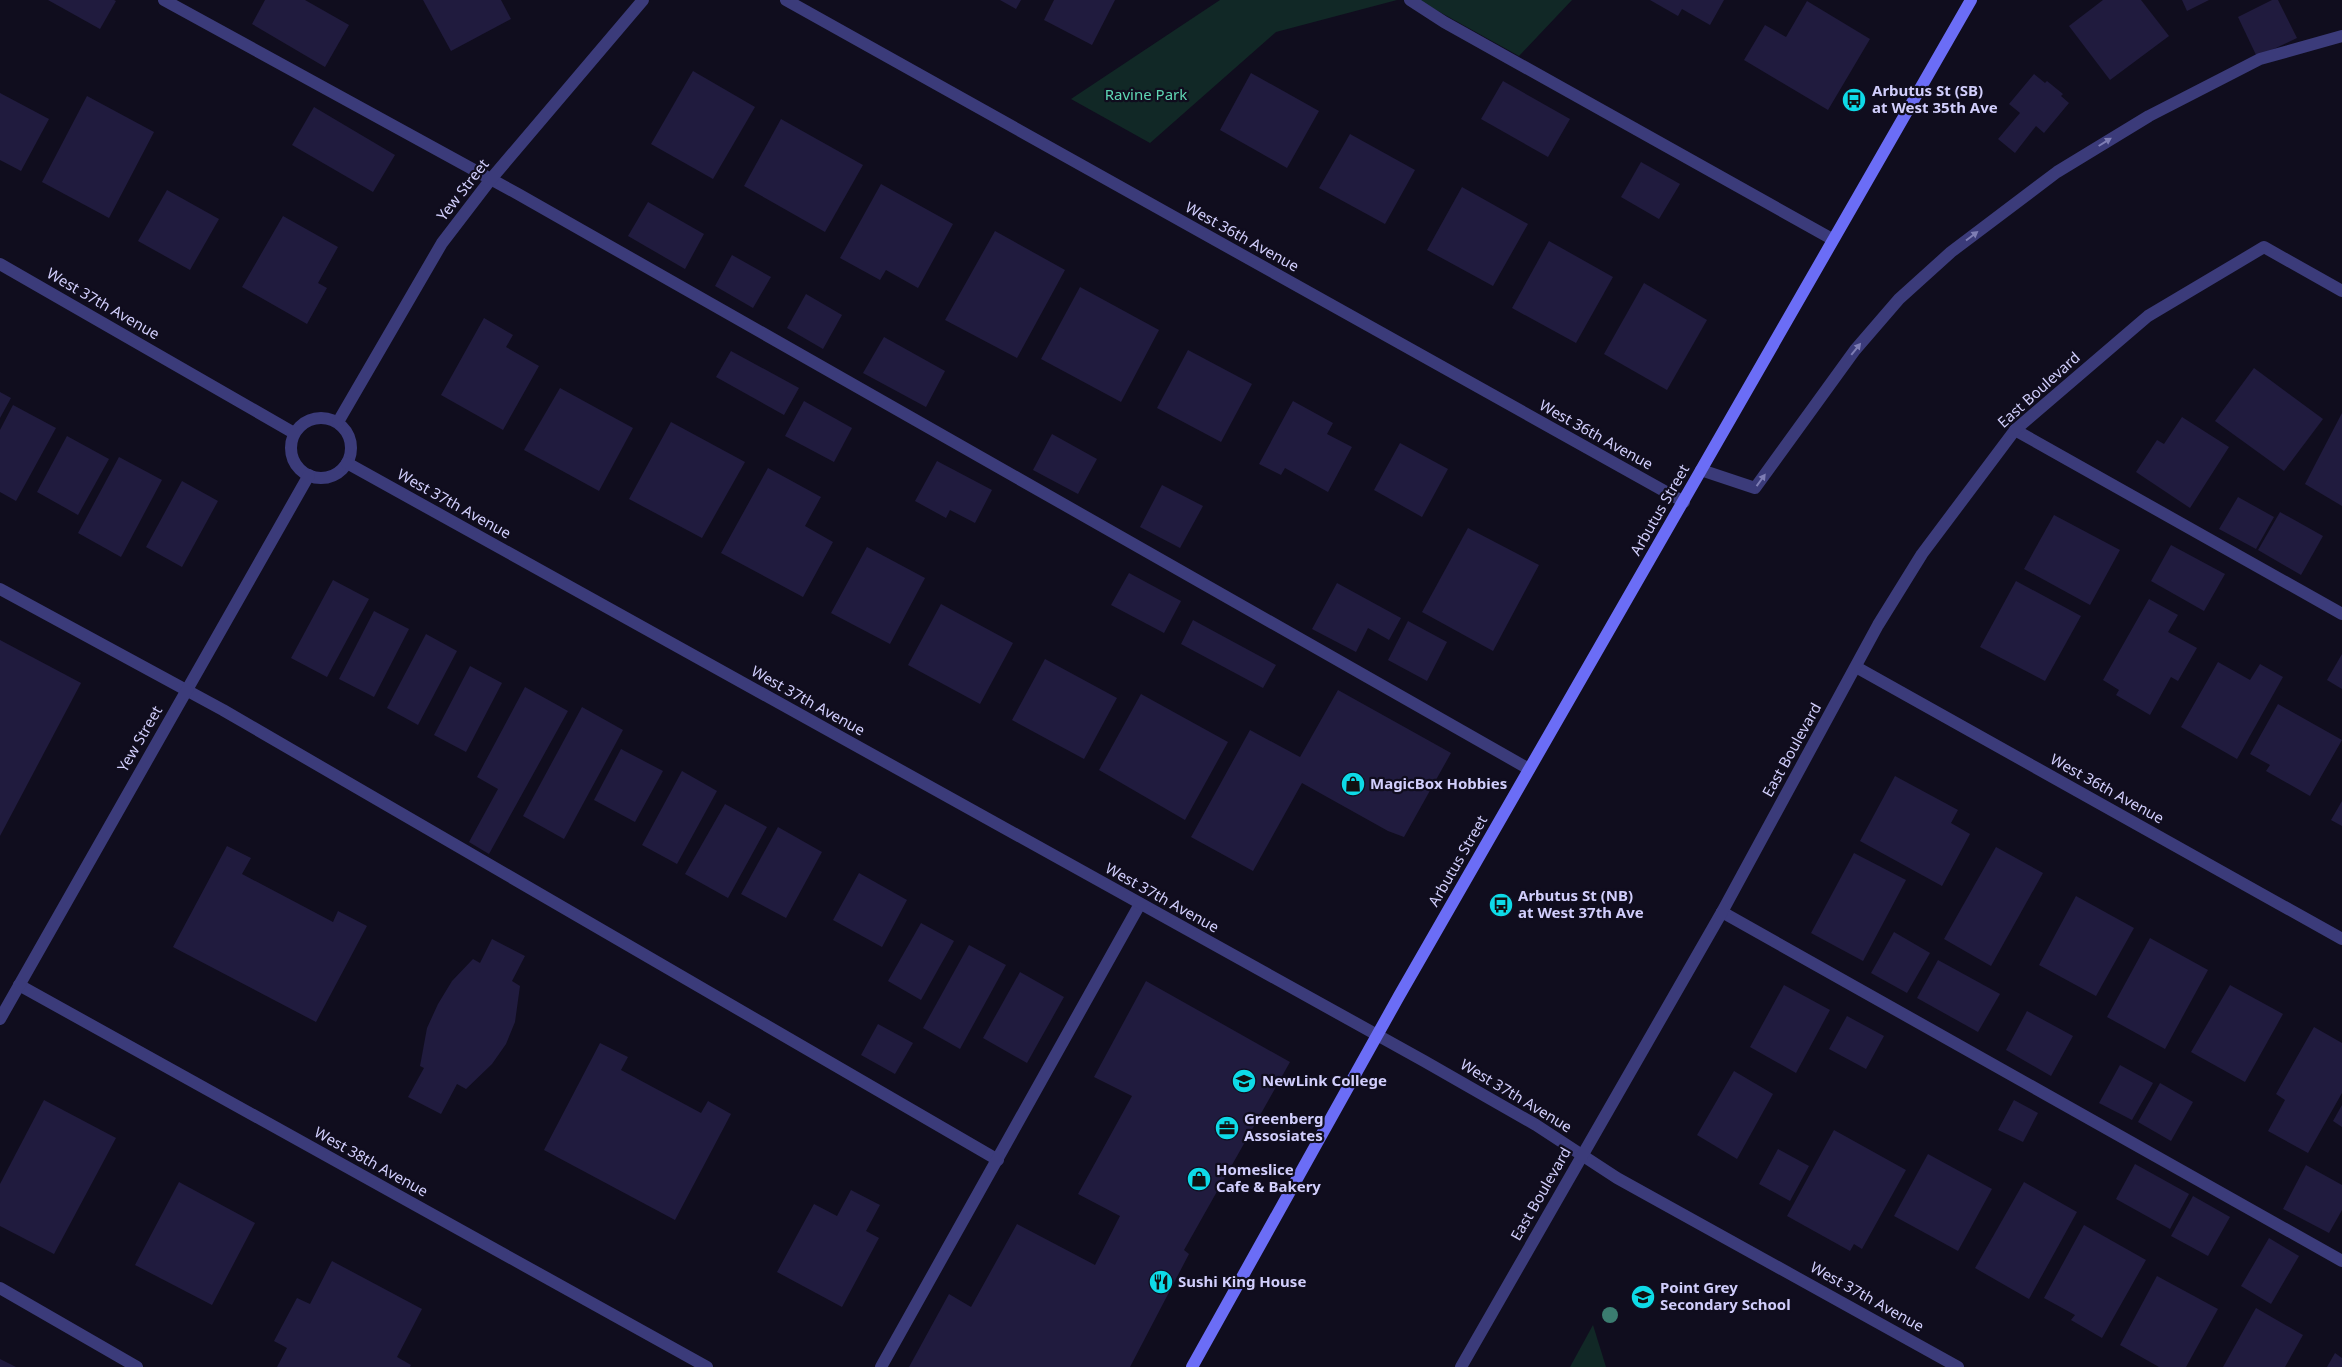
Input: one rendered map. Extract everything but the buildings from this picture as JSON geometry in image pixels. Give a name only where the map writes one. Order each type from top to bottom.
[{"type":"main road","name":"Arbutus Street","points":[[1192,1367],[1529,769],[1971,0]]},
{"type":"street","points":[[164,0],[491,179],[1529,769]]},
{"type":"street","name":"Yew Street","points":[[338,422],[442,243],[491,179],[643,0]]},
{"type":"street","name":"West 36th Avenue","points":[[786,0],[1684,502]]},
{"type":"street","points":[[1410,0],[1444,22],[1832,239]]},
{"type":"street","points":[[1701,470],[1755,488],[1855,350],[1899,300],[1951,252],[2057,172],[2149,116],[2260,59],[2342,36]]},
{"type":"street","name":"East Boulevard","points":[[1461,1367],[1722,912],[1878,625],[1922,554],[2014,430],[2148,316],[2264,247],[2342,291]]},
{"type":"street","name":"West 37th Avenue","points":[[0,264],[294,433]]},
{"type":"street","points":[[314,418],[326,418],[338,422],[346,430],[350,441],[351,452],[347,462],[340,471],[330,476],[320,478],[309,476],[299,468],[292,458],[291,445],[294,433],[302,423],[314,418]]},
{"type":"street","points":[[2014,430],[2342,614]]},
{"type":"street","name":"West 37th Avenue","points":[[347,462],[1536,1125],[1617,1178],[1958,1367]]},
{"type":"street","name":"Yew Street","points":[[0,1019],[309,476]]},
{"type":"street","points":[[0,589],[187,690],[998,1160]]},
{"type":"street","name":"West 36th Avenue","points":[[1856,667],[2342,939]]},
{"type":"street","points":[[881,1367],[1140,904]]},
{"type":"street","points":[[1722,912],[2342,1261]]},
{"type":"street","name":"West 38th Avenue","points":[[19,985],[707,1367]]},
{"type":"street","points":[[0,1288],[137,1367]]},
{"type":"green space","name":"Ravine Park","points":[[1220,0],[1397,0],[1276,32],[1150,143],[1071,99]]},
{"type":"green space","points":[[1418,0],[1572,0],[1519,56]]},
{"type":"green space","points":[[1593,1325],[1606,1367],[1570,1367]]},
{"type":"place","name":"Arbutus St (SB) at West 35th Ave","points":[[1854,100]]},
{"type":"place","name":"MagicBox Hobbies","points":[[1353,784]]},
{"type":"place","name":"Arbutus St (NB) at West 37th Ave","points":[[1501,905]]},
{"type":"place","name":"NewLink College","points":[[1244,1081]]},
{"type":"place","name":"Greenberg Assosiates","points":[[1227,1128]]},
{"type":"place","name":"Homeslice Cafe & Bakery","points":[[1199,1179]]},
{"type":"place","name":"Sushi King House","points":[[1161,1282]]},
{"type":"place","name":"Point Grey Secondary School","points":[[1643,1297]]}]
